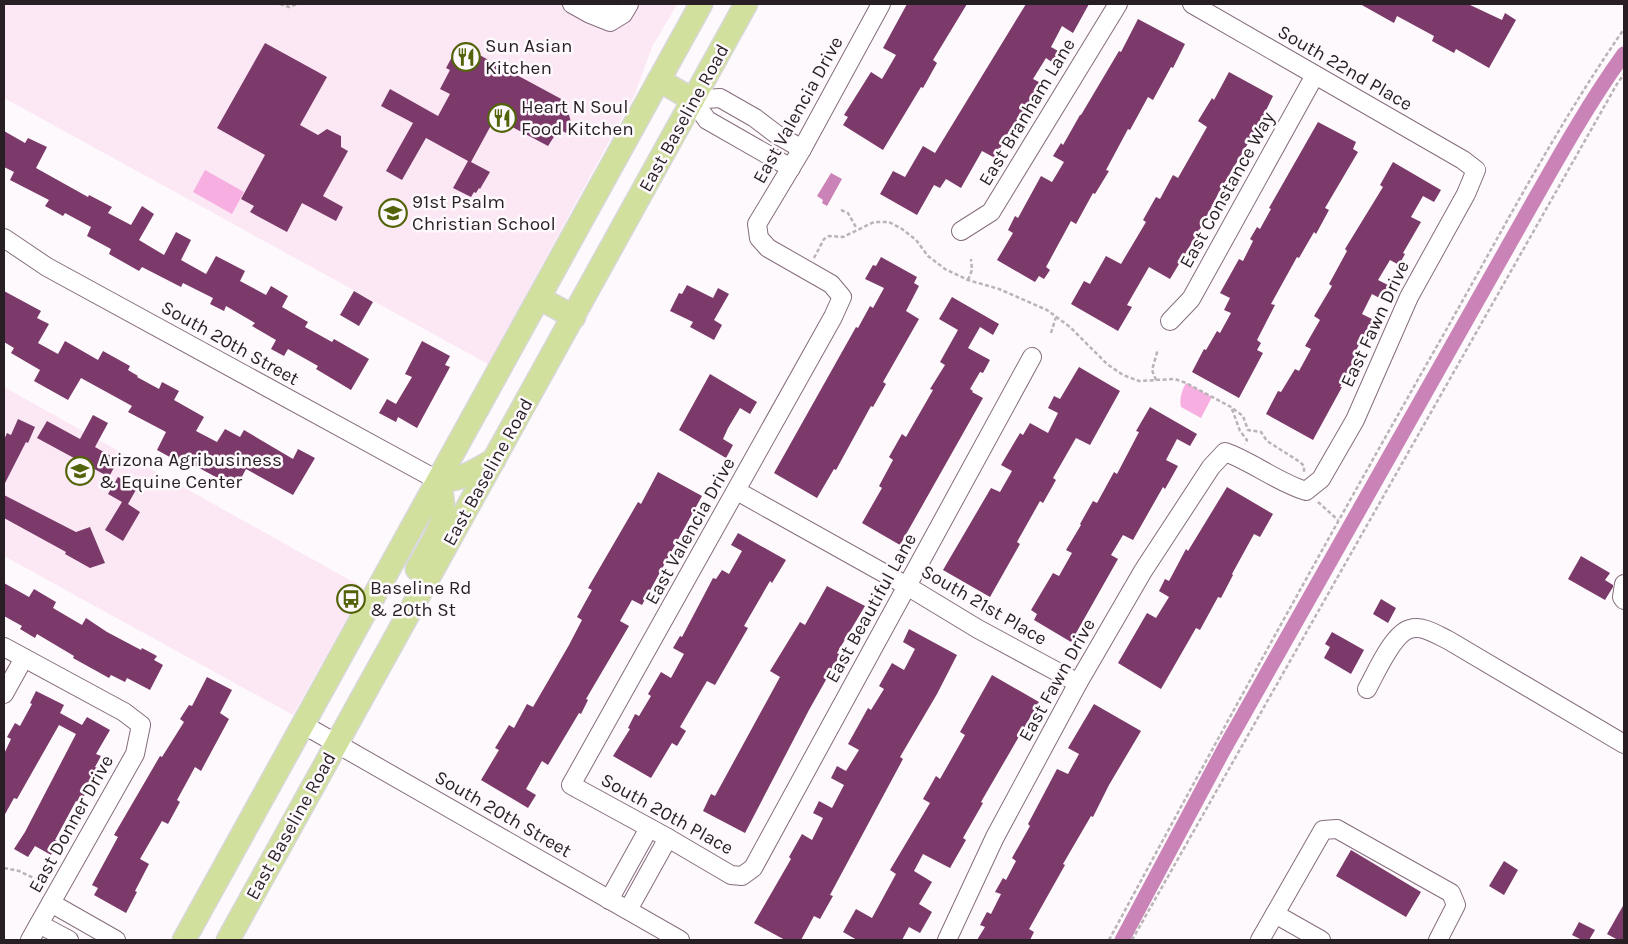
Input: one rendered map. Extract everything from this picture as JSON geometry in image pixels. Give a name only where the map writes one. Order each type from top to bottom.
[{"type":"main road","name":"East Baseline Road","points":[[184,940],[701,4]]},
{"type":"main road","name":"East Baseline Road","points":[[228,940],[388,654],[746,4]]},
{"type":"main road","points":[[659,80],[693,100]]},
{"type":"main road","points":[[539,298],[574,317]]},
{"type":"main road","points":[[388,654],[398,605],[441,522],[443,502],[439,481],[452,481],[495,459]]},
{"type":"street","points":[[572,4],[610,22],[623,14],[629,4]]},
{"type":"street","points":[[585,4],[599,12],[606,13],[612,12],[621,4]]},
{"type":"street","points":[[598,4],[602,6],[609,4]]},
{"type":"street","name":"East Valencia Drive","points":[[571,785],[737,491],[833,317],[842,297],[831,284],[768,248],[759,238],[757,224],[802,149],[881,4]]},
{"type":"street","name":"East Branham Lane","points":[[961,231],[991,212],[1118,4]]},
{"type":"street","name":"South 22nd Place","points":[[1192,4],[1463,160],[1476,170]]},
{"type":"street","name":"East Constance Way","points":[[1170,321],[1191,298],[1316,75]]},
{"type":"street","points":[[693,100],[720,98],[755,118],[776,134],[802,149]]},
{"type":"street","points":[[693,100],[707,120],[791,168]]},
{"type":"street","points":[[742,140],[755,118]]},
{"type":"street","name":"East Fawn Drive","points":[[947,940],[994,837],[1078,683],[1143,571],[1211,467],[1225,452],[1240,457],[1289,485],[1306,491],[1321,479],[1355,420],[1409,297],[1466,194],[1476,170]]},
{"type":"street","name":"South 20th Street","points":[[4,238],[47,267],[439,481]]},
{"type":"street","name":"East Beautiful Lane","points":[[742,876],[753,868],[1032,357]]},
{"type":"street","name":"South 21st Place","points":[[737,491],[907,586],[978,629],[1078,683]]},
{"type":"street","points":[[1624,584],[1622,597],[1624,600]]},
{"type":"street","points":[[1367,689],[1396,639],[1410,629],[1422,629],[1448,640],[1624,744]]},
{"type":"street","points":[[4,647],[24,658],[4,694]]},
{"type":"street","name":"East Donner Drive","points":[[24,658],[124,712],[141,725],[135,754],[30,940]]},
{"type":"street","name":"South 20th Street","points":[[304,725],[680,940]]},
{"type":"street","name":"South 20th Place","points":[[571,785],[668,838],[730,875],[742,876]]},
{"type":"street","points":[[609,900],[649,828]]},
{"type":"street","points":[[1260,940],[1323,830],[1337,829],[1451,893],[1456,905],[1438,940]]},
{"type":"street","points":[[628,910],[668,838]]},
{"type":"street","points":[[51,903],[107,938]]},
{"type":"street","points":[[1275,914],[1321,940]]},
{"type":"street","points":[[39,924],[69,940]]},
{"type":"path","points":[[280,4],[289,7],[296,4]]},
{"type":"path","points":[[1109,940],[1338,521],[1536,170],[1592,75],[1624,29]]},
{"type":"path","points":[[1132,940],[1424,422],[1624,74]]},
{"type":"path","points":[[841,210],[848,213],[857,230]]},
{"type":"path","points":[[808,270],[824,240],[829,236],[843,237],[874,222],[889,222],[916,240],[928,256],[945,269],[968,280],[999,289],[1047,310],[1070,327],[1107,364],[1123,375],[1138,381],[1175,379],[1231,407],[1243,416],[1248,430],[1261,432],[1267,441],[1304,466],[1306,491],[1338,521]]},
{"type":"path","points":[[968,280],[972,270],[971,259]]},
{"type":"path","points":[[1050,333],[1056,317]]},
{"type":"path","points":[[1156,380],[1152,370],[1158,348]]},
{"type":"path","points":[[1231,407],[1240,431],[1247,440],[1245,445]]},
{"type":"path","points":[[4,868],[19,871],[44,883]]},
{"type":"shaded area","name":"91st Psalm Christian School","points":[[4,4],[677,4],[652,47],[635,94],[488,364],[4,98]]},
{"type":"shaded area","points":[[205,170],[244,192],[232,214],[193,192]]},
{"type":"shaded area","points":[[831,173],[842,179],[827,206],[817,196]]},
{"type":"shaded area","points":[[1186,383],[1212,397],[1201,418],[1181,407],[1181,395]]},
{"type":"shaded area","name":"Arizona Agribusiness & Equine Center","points":[[4,387],[364,588],[293,715],[4,556]]},
{"type":"building","points":[[907,4],[967,4],[933,60],[937,63],[923,88],[921,87],[883,150],[843,125],[848,117],[844,115],[871,72],[882,79],[896,55],[883,48]]},
{"type":"building","points":[[1026,4],[1089,4],[1073,33],[1062,26],[1051,47],[1060,52],[1053,63],[1046,58],[1033,79],[1041,83],[1014,127],[1012,126],[995,158],[982,151],[961,188],[946,179],[940,188],[934,185],[917,215],[880,194],[893,171],[905,177],[923,146],[935,153]]},
{"type":"building","points":[[1360,4],[1468,4],[1502,20],[1505,13],[1516,20],[1489,68],[1456,49],[1454,53],[1432,41],[1434,36],[1397,16],[1394,23]]},
{"type":"building","points":[[1138,19],[1185,44],[1153,100],[1148,97],[1130,130],[1128,129],[1106,170],[1109,171],[1095,194],[1093,193],[1076,224],[1071,221],[1046,267],[1050,270],[1044,279],[1039,276],[1035,282],[997,260],[1013,233],[1008,230],[1015,216],[1018,218],[1041,176],[1052,182],[1064,162],[1053,156],[1061,143],[1063,145],[1119,51],[1121,52]]},
{"type":"building","points":[[265,43],[327,77],[300,125],[318,135],[327,129],[341,136],[341,147],[348,151],[323,196],[343,207],[336,221],[302,203],[287,232],[250,212],[254,206],[241,199],[265,155],[217,128]]},
{"type":"building","points":[[459,44],[565,101],[571,122],[566,133],[559,129],[548,146],[495,118],[471,162],[490,172],[480,189],[476,193],[474,192],[471,197],[453,188],[468,161],[426,138],[402,180],[386,171],[413,123],[381,106],[390,89],[438,116],[450,94],[440,89],[450,70],[446,68]]},
{"type":"building","points":[[1229,72],[1273,96],[1259,125],[1170,279],[1149,267],[1127,305],[1132,307],[1118,331],[1071,304],[1084,281],[1090,284],[1106,256],[1121,264],[1146,222],[1143,220],[1156,197],[1160,199],[1173,175],[1178,178],[1207,127],[1198,121],[1212,98],[1214,100]]},
{"type":"building","points":[[1318,122],[1356,142],[1353,149],[1358,152],[1325,208],[1329,210],[1316,234],[1314,232],[1299,258],[1297,257],[1271,304],[1275,305],[1257,340],[1261,343],[1257,350],[1263,353],[1239,398],[1192,372],[1204,349],[1206,350],[1217,331],[1220,333],[1231,313],[1224,310],[1230,298],[1220,293],[1239,259],[1243,261],[1253,241],[1250,239],[1257,227],[1260,229],[1271,209],[1269,208]]},
{"type":"building","points":[[4,131],[25,143],[28,138],[47,147],[36,168],[88,197],[89,195],[112,207],[108,213],[131,225],[142,206],[154,214],[139,240],[164,255],[176,232],[191,240],[181,260],[206,274],[216,256],[245,271],[240,281],[266,295],[271,286],[288,296],[282,307],[308,322],[305,327],[332,342],[334,339],[369,359],[351,390],[316,369],[318,366],[288,349],[284,356],[271,349],[276,340],[252,326],[255,323],[226,306],[224,311],[210,304],[213,298],[183,283],[181,287],[142,267],[139,271],[109,254],[111,249],[87,236],[91,227],[65,213],[63,216],[45,206],[49,200],[10,180],[14,172],[4,167]]},
{"type":"building","points":[[1393,162],[1441,190],[1434,202],[1423,196],[1411,217],[1421,222],[1403,253],[1405,254],[1399,265],[1390,260],[1378,280],[1390,286],[1383,300],[1372,294],[1362,314],[1374,320],[1353,355],[1356,357],[1340,387],[1342,387],[1313,440],[1266,414],[1278,391],[1281,392],[1295,369],[1299,371],[1311,349],[1305,346],[1320,320],[1314,316],[1332,286],[1329,284],[1347,251],[1345,249],[1383,187],[1380,185]]},
{"type":"building","points":[[881,257],[917,277],[914,283],[919,286],[906,311],[919,319],[883,382],[886,384],[873,407],[871,406],[836,470],[834,469],[817,498],[774,473],[856,327],[858,328],[870,306],[873,308],[884,288],[865,279],[873,265],[876,266]]},
{"type":"building","points":[[687,285],[713,298],[718,288],[729,294],[714,320],[722,325],[714,340],[690,327],[693,322],[670,311],[679,293],[682,294]]},
{"type":"building","points":[[4,291],[41,311],[37,318],[49,324],[38,343],[58,354],[65,341],[98,360],[103,351],[130,366],[128,370],[159,389],[162,382],[179,391],[174,400],[204,417],[196,431],[217,442],[225,429],[240,437],[244,430],[293,459],[298,449],[315,458],[293,495],[246,469],[236,488],[190,463],[188,467],[157,450],[166,432],[128,412],[132,406],[81,378],[68,400],[34,381],[40,370],[11,353],[14,348],[4,342]]},
{"type":"building","points":[[354,291],[373,302],[359,326],[340,315]]},
{"type":"building","points":[[952,297],[999,324],[993,335],[980,327],[968,348],[990,360],[983,373],[980,372],[970,389],[983,398],[900,545],[862,523],[882,488],[879,486],[893,460],[889,457],[902,434],[906,437],[933,390],[930,389],[945,365],[940,362],[958,330],[939,319]]},
{"type":"building","points":[[422,341],[450,356],[445,365],[450,367],[417,428],[398,417],[396,422],[379,413],[387,399],[396,404],[412,377],[405,374]]},
{"type":"building","points":[[1079,367],[1120,391],[1090,445],[1076,438],[1053,478],[1056,480],[1043,503],[1040,501],[1017,542],[1020,544],[990,597],[943,570],[991,488],[1000,492],[1012,471],[1001,465],[1020,433],[1023,435],[1030,423],[1048,433],[1058,413],[1048,408],[1054,396],[1060,399]]},
{"type":"building","points":[[710,374],[757,402],[750,414],[740,408],[728,428],[723,439],[733,445],[726,458],[679,430]]},
{"type":"building","points":[[1150,407],[1197,434],[1190,446],[1177,439],[1166,460],[1178,466],[1165,489],[1163,487],[1133,540],[1123,535],[1111,555],[1118,559],[1071,642],[1034,620],[1037,614],[1031,610],[1053,573],[1059,576],[1072,553],[1066,550],[1080,524],[1093,501],[1097,503],[1114,472],[1117,474],[1139,432],[1136,431]]},
{"type":"building","points":[[93,415],[108,423],[95,447],[118,460],[109,477],[37,438],[47,421],[80,439]]},
{"type":"building","points":[[18,419],[35,427],[4,485],[4,440],[7,433],[11,435]]},
{"type":"building","points":[[658,472],[702,496],[642,605],[632,600],[620,621],[629,626],[586,699],[588,700],[581,714],[579,713],[548,765],[542,761],[526,789],[536,795],[528,808],[481,780],[499,750],[495,748],[509,725],[514,728],[527,704],[533,707],[569,645],[582,620],[577,617],[592,590],[588,588],[638,502],[641,504]]},
{"type":"building","points":[[118,477],[137,488],[128,504],[140,512],[123,541],[105,530],[122,502],[108,494]]},
{"type":"building","points":[[1227,487],[1273,514],[1260,537],[1254,534],[1221,598],[1218,597],[1200,630],[1196,628],[1161,689],[1118,663],[1147,613],[1156,618],[1169,597],[1159,591],[1165,579],[1169,581],[1186,549],[1188,551]]},
{"type":"building","points":[[4,495],[76,532],[90,527],[105,563],[90,568],[65,554],[66,552],[4,518]]},
{"type":"building","points":[[738,533],[786,560],[772,583],[770,581],[744,626],[748,628],[715,685],[707,681],[680,727],[686,731],[677,746],[672,743],[651,778],[613,756],[630,729],[628,728],[635,714],[639,716],[651,696],[648,694],[661,672],[671,678],[684,654],[673,648],[680,636],[682,637],[713,578],[716,579],[722,570],[729,574],[742,551],[731,545]]},
{"type":"building","points":[[1581,556],[1610,573],[1605,580],[1613,585],[1613,587],[1605,600],[1568,579]]},
{"type":"building","points":[[4,583],[29,597],[34,589],[56,602],[53,608],[82,625],[86,618],[107,632],[141,650],[142,648],[157,656],[154,660],[163,665],[150,690],[127,678],[125,682],[111,675],[109,678],[73,658],[74,656],[37,634],[35,638],[20,629],[22,626],[4,616]]},
{"type":"building","points":[[827,586],[865,606],[837,653],[840,655],[745,833],[703,811],[711,794],[715,796],[780,677],[770,671],[800,622],[805,625]]},
{"type":"building","points":[[1381,599],[1396,608],[1388,623],[1373,614]]},
{"type":"building","points":[[909,629],[957,655],[937,694],[900,757],[903,759],[830,895],[833,896],[820,919],[814,916],[801,940],[785,940],[754,923],[791,859],[789,857],[802,834],[812,840],[823,818],[813,813],[819,801],[832,808],[844,785],[831,778],[837,766],[846,771],[859,750],[848,744],[868,708],[871,710],[884,689],[879,686],[892,663],[904,670],[915,649],[903,642]]},
{"type":"building","points":[[1332,632],[1364,650],[1351,674],[1324,658],[1330,647],[1325,644]]},
{"type":"building","points":[[992,675],[1039,702],[981,802],[983,803],[963,838],[966,840],[950,868],[923,854],[914,871],[932,882],[919,904],[932,912],[920,933],[909,927],[902,940],[857,940],[843,932],[856,909],[872,918],[896,874],[890,870],[930,803],[923,799],[936,776],[940,779],[965,735],[960,732]]},
{"type":"building","points":[[207,677],[232,690],[220,713],[229,719],[201,771],[195,767],[177,800],[180,802],[168,824],[162,821],[140,859],[149,864],[126,913],[94,895],[98,888],[92,885],[118,837],[114,835],[160,756],[162,757],[184,722],[180,719],[189,705],[192,706]]},
{"type":"building","points":[[36,691],[64,705],[60,713],[82,725],[87,717],[110,730],[96,754],[101,756],[95,767],[99,769],[80,803],[76,801],[55,840],[59,842],[51,855],[35,846],[28,857],[14,849],[25,832],[76,734],[59,725],[17,799],[14,798],[4,816],[4,754],[11,739],[7,737],[15,723],[20,726],[32,704],[30,703]]},
{"type":"building","points":[[1094,704],[1141,731],[1109,785],[1093,817],[1091,816],[1063,864],[1065,865],[1029,929],[1034,932],[1030,940],[977,940],[985,927],[980,925],[987,912],[991,914],[1001,894],[995,892],[1003,878],[1006,880],[1016,861],[1012,858],[1030,826],[1028,824],[1057,769],[1068,774],[1079,754],[1068,748]]},
{"type":"building","points":[[1351,850],[1421,892],[1406,917],[1336,876]]},
{"type":"building","points":[[1504,861],[1518,870],[1504,895],[1489,886]]},
{"type":"building","points":[[1624,904],[1624,940],[1618,940],[1607,934]]},
{"type":"building","points":[[1579,922],[1595,930],[1589,940],[1582,940],[1572,935]]},
{"type":"waterway","points":[[1122,940],[1223,751],[1539,191],[1586,112],[1624,54]]},
{"type":"place","name":"Sun Asian Kitchen","points":[[466,57]]},
{"type":"place","name":"Heart N Soul Food Kitchen","points":[[502,118]]},
{"type":"place","name":"91st Psalm Christian School","points":[[393,213]]},
{"type":"place","name":"Arizona Agribusiness & Equine Center","points":[[80,471]]},
{"type":"place","name":"Baseline Rd & 20th St","points":[[351,599]]}]
